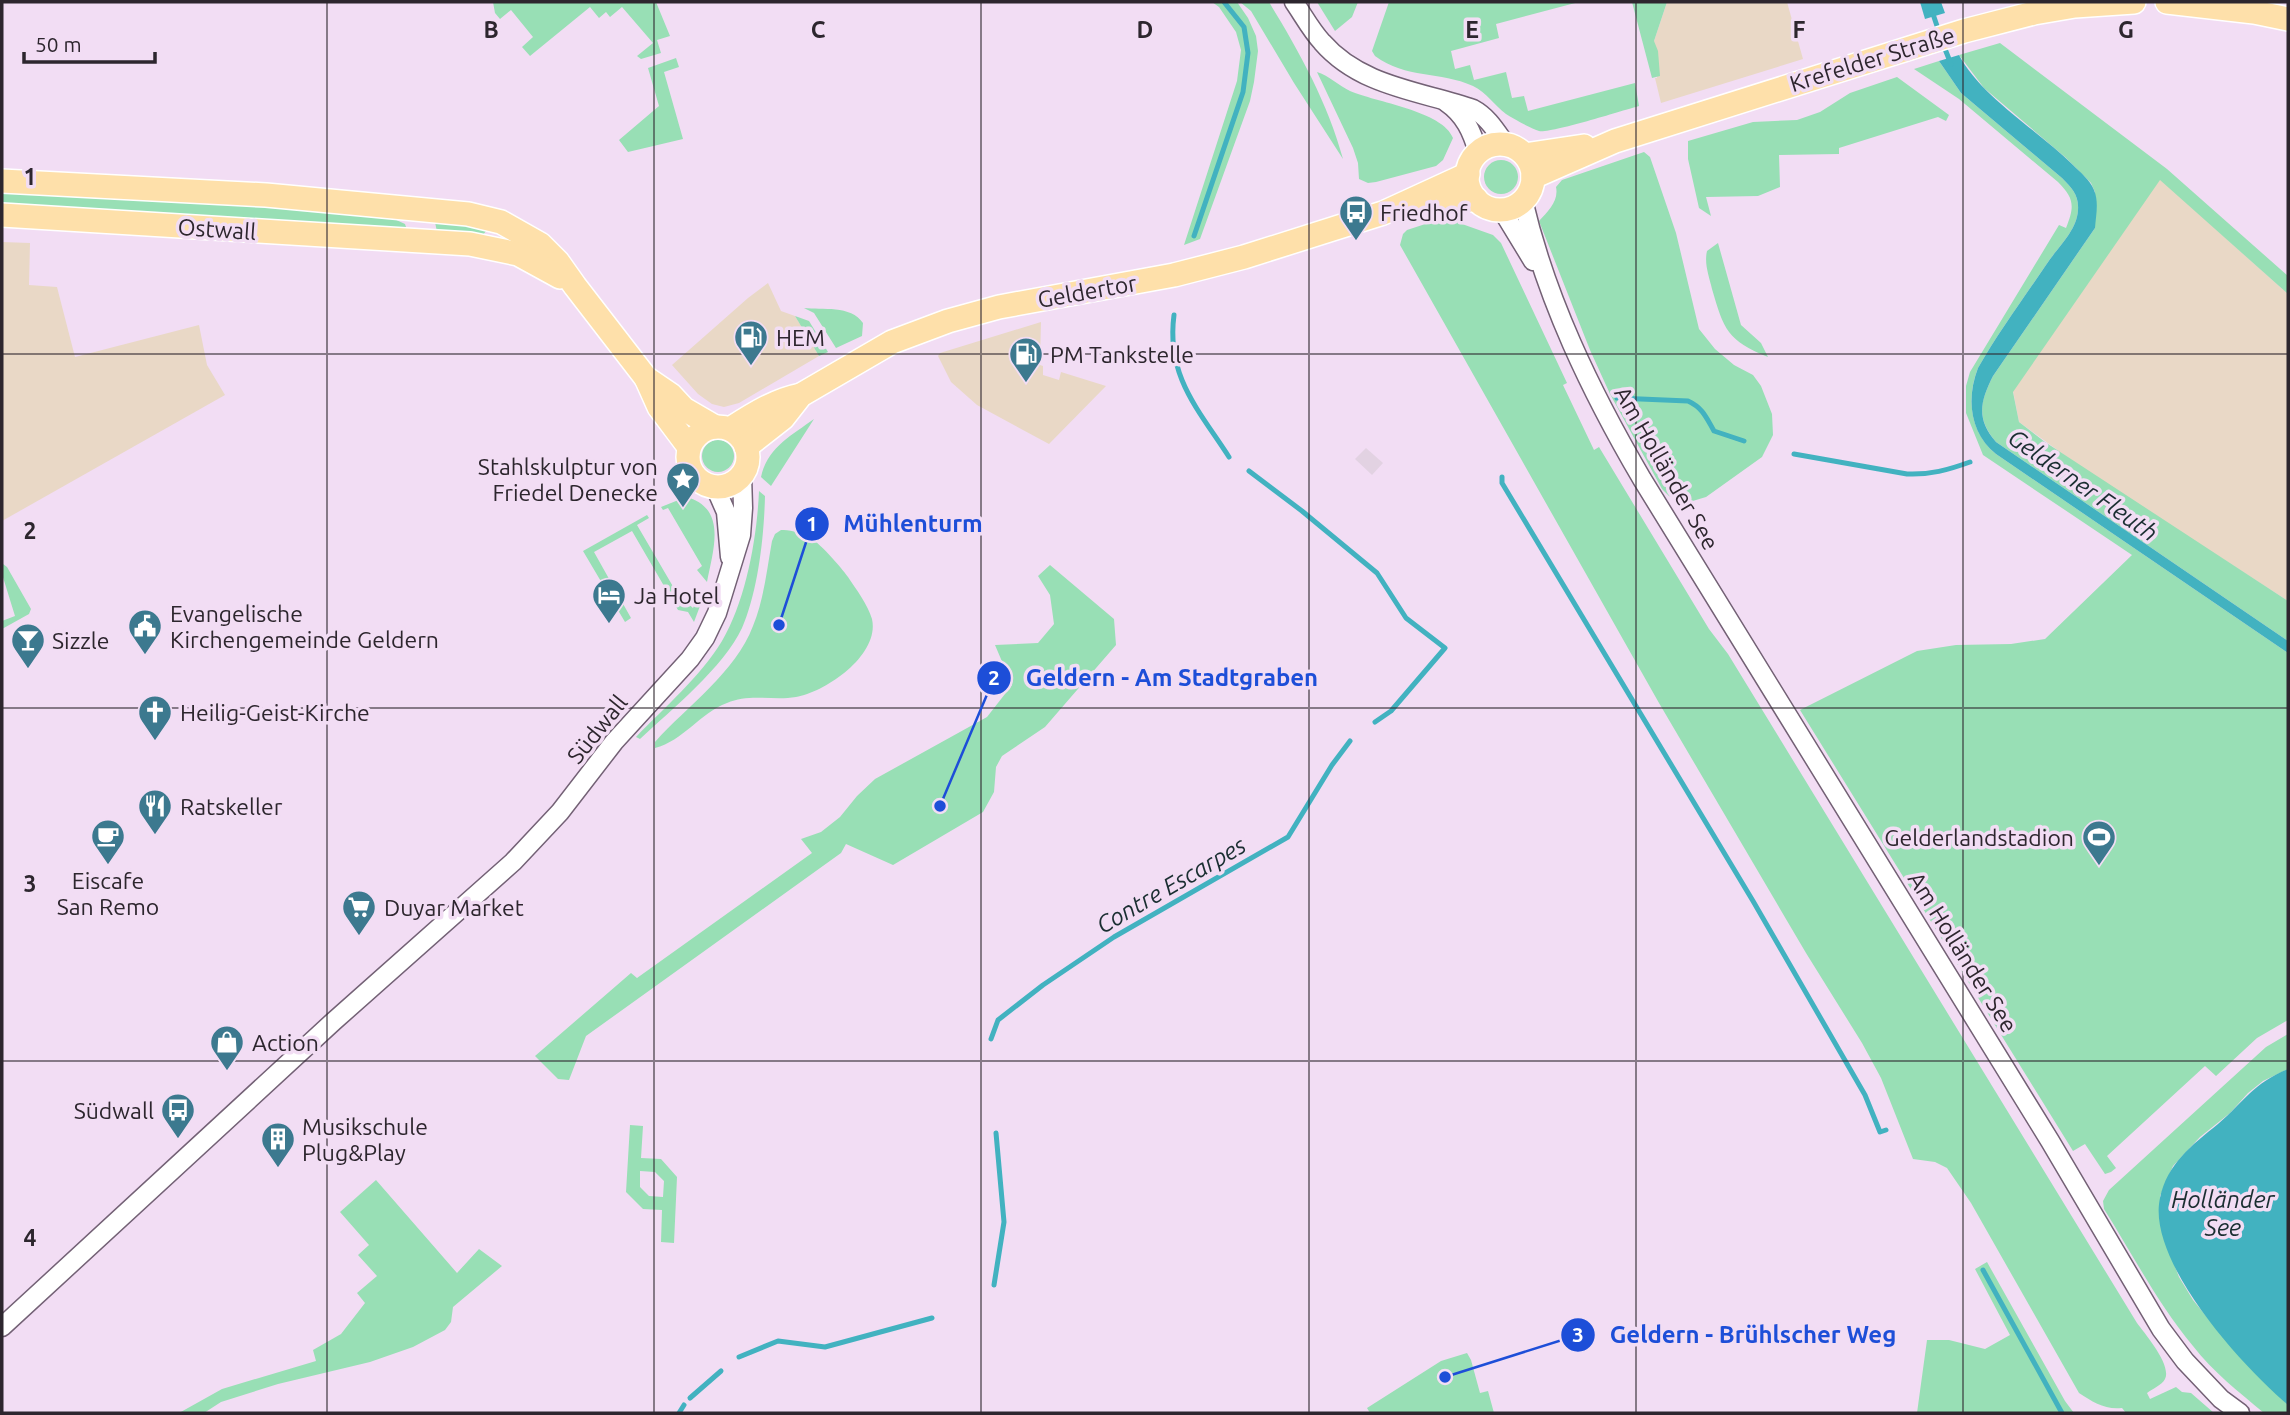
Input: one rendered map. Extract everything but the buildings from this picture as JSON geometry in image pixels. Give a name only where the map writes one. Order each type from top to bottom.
[{"type":"main road","name":"Krefelder Straße","points":[[1533,177],[1615,141],[1964,30],[2048,10],[2134,2]]},
{"type":"main road","points":[[2167,2],[2254,12],[2288,19]]},
{"type":"main road","name":"Krefelder Straße","points":[[1515,150],[1615,141]]},
{"type":"main road","points":[[1487,147],[1515,150],[1531,166],[1533,177],[1528,194],[1517,205],[1502,210],[1492,209],[1476,199],[1468,183],[1471,162],[1487,147]]},
{"type":"main road","name":"Geldertor","points":[[723,428],[789,397],[801,395],[892,342],[948,321],[999,307],[1174,275],[1244,257],[1383,213],[1468,174]]},
{"type":"main road","name":"Ostwall","points":[[2,181],[266,195],[468,214],[511,226],[540,244],[558,261],[646,378],[659,407],[690,447]]},
{"type":"main road","name":"Geldertor","points":[[1383,213],[1476,199]]},
{"type":"main road","points":[[419,209],[426,218],[432,242]]},
{"type":"main road","name":"Ostwall","points":[[2,215],[484,246],[518,254],[575,286]]},
{"type":"main road","name":"Ostwall","points":[[646,378],[671,395],[684,409],[723,428]]},
{"type":"main road","name":"Geldertor","points":[[746,447],[783,418],[801,395]]},
{"type":"main road","points":[[723,428],[737,433],[746,447],[748,457],[742,475],[725,486],[715,487],[699,481],[691,471],[688,462],[691,441],[706,429],[723,428]]},
{"type":"street","points":[[1294,2],[1320,40],[1344,62],[1390,85],[1466,106],[1482,114],[1515,150]]},
{"type":"street","points":[[1443,101],[1454,107],[1467,123],[1479,152]]},
{"type":"street","name":"Am Holländer See","points":[[1523,200],[1545,279]]},
{"type":"street","name":"Am Holländer See","points":[[1502,210],[1545,279],[1609,423],[2050,1141],[2161,1329],[2185,1361],[2221,1399],[2239,1413]]},
{"type":"street","name":"Südwall","points":[[2,1327],[341,1014],[505,870],[581,787],[614,742],[690,659],[705,638],[717,613],[743,524],[742,475]]},
{"type":"street","name":"Südwall","points":[[715,487],[726,512],[731,564]]},
{"type":"shaded area","points":[[1667,2],[1787,2],[1803,59],[1661,103],[1655,78],[1654,41]]},
{"type":"shaded area","points":[[2160,179],[2288,294],[2288,601],[2082,468],[2019,422],[2013,391]]},
{"type":"shaded area","points":[[2,242],[30,243],[29,285],[57,287],[75,357],[199,325],[207,365],[225,395],[2,521]]},
{"type":"shaded area","points":[[768,283],[781,311],[795,316],[819,356],[739,403],[724,407],[712,404],[698,394],[672,365]]},
{"type":"shaded area","name":"PM Tankstelle","points":[[1041,322],[1040,365],[1043,366],[1043,375],[1059,380],[1061,372],[1106,386],[1049,444],[977,405],[951,382],[938,356],[940,353]]},
{"type":"shaded area","points":[[1366,448],[1383,463],[1372,475],[1355,459]]},
{"type":"green space","points":[[493,2],[656,2],[670,36],[657,40],[661,53],[641,59],[637,56],[653,43],[622,7],[610,17],[606,12],[599,18],[590,7],[530,56],[522,47],[533,37],[511,10],[500,19],[495,13]]},
{"type":"green space","points":[[1212,2],[1237,2],[1256,36],[1258,51],[1250,101],[1200,239],[1184,245],[1237,81],[1241,50],[1236,32],[1219,7]]},
{"type":"green space","points":[[1240,2],[1269,2],[1312,78],[1343,159],[1251,11]]},
{"type":"green space","points":[[1317,2],[1358,2],[1352,17],[1335,31]]},
{"type":"green space","points":[[1389,2],[1579,2],[1496,24],[1499,38],[1451,51],[1455,69],[1470,65],[1474,80],[1506,72],[1512,98],[1524,96],[1528,111],[1635,83],[1639,106],[1557,129],[1536,130],[1506,114],[1473,86],[1448,78],[1411,72],[1375,56],[1372,51]]},
{"type":"green space","points":[[1632,2],[1667,2],[1654,41],[1658,51],[1660,76],[1652,78]]},
{"type":"green space","points":[[2000,43],[2167,169],[2288,276],[2288,294],[2160,180],[2013,392],[2019,422],[2045,442],[2288,601],[2288,641],[1996,442],[1985,425],[1983,402],[1993,376],[2095,228],[2095,192],[2091,183],[2065,157],[1984,88],[1959,55]]},
{"type":"green space","points":[[676,58],[679,67],[664,72],[683,139],[628,152],[619,140],[659,106],[648,68]]},
{"type":"green space","name":"Gelderlandstadion","points":[[1939,61],[1961,93],[2066,182],[2074,192],[2078,205],[2077,218],[2070,232],[1978,368],[1972,403],[1981,436],[1996,454],[2288,653],[2288,1020],[2257,1038],[2216,1076],[2205,1066],[2107,1156],[2116,1168],[2105,1174],[2085,1144],[2073,1151],[1800,710],[1917,651],[1956,645],[2011,644],[2045,639],[2132,555],[1983,455],[1966,413],[1966,386],[1970,372],[2059,225],[2066,228],[2072,208],[2070,198],[2058,182],[1959,99],[1914,69]]},
{"type":"green space","points":[[1317,72],[1350,91],[1407,108],[1436,121],[1447,129],[1453,138],[1443,160],[1436,166],[1376,182],[1368,183],[1359,179],[1353,148]]},
{"type":"green space","points":[[1897,77],[1949,115],[1946,121],[1938,117],[1839,148],[1839,154],[1779,155],[1780,187],[1758,196],[1706,197],[1711,216],[1699,208],[1688,159],[1688,141],[1753,122],[1797,120],[1820,112],[1850,93]]},
{"type":"green space","points":[[1644,152],[1650,157],[1676,233],[1699,329],[1715,349],[1734,365],[1753,375],[1761,386],[1772,414],[1773,435],[1762,457],[1706,497],[1686,503],[1669,496],[1662,489],[1610,394],[1539,221],[1552,206],[1556,187],[1562,180]]},
{"type":"green space","points":[[1501,160],[1513,165],[1518,177],[1513,189],[1501,194],[1489,189],[1484,177],[1489,165]]},
{"type":"green space","points":[[2,191],[221,202],[390,217],[405,224],[407,230],[2,209]]},
{"type":"green space","points":[[1456,214],[1462,224],[1493,235],[1501,243],[1567,383],[1563,385],[1594,450],[1599,447],[2137,1323],[2157,1350],[2166,1373],[2164,1381],[2147,1393],[2150,1399],[2176,1387],[2182,1392],[2191,1393],[2214,1413],[2126,1413],[2122,1408],[2105,1407],[2079,1393],[1971,1203],[1947,1168],[1935,1162],[1913,1159],[1881,1078],[1862,1043],[1659,703],[1400,245],[1407,230]]},
{"type":"green space","points":[[435,222],[490,226],[483,235],[437,232]]},
{"type":"green space","points":[[1718,243],[1741,325],[1761,343],[1768,357],[1735,339],[1720,315],[1706,261],[1707,251]]},
{"type":"green space","points":[[804,308],[851,313],[863,323],[862,336],[836,348],[814,313]]},
{"type":"green space","points":[[795,316],[809,321],[828,352],[819,356]]},
{"type":"green space","points":[[814,419],[771,486],[761,477],[769,458],[782,443]]},
{"type":"green space","points":[[718,440],[730,444],[734,456],[730,468],[718,472],[706,468],[702,456],[706,444]]},
{"type":"green space","points":[[759,491],[765,496],[762,546],[752,598],[742,628],[734,643],[710,673],[640,739],[636,737],[703,667],[730,625],[749,568]]},
{"type":"green space","points":[[686,497],[699,502],[708,510],[713,520],[714,544],[707,582],[697,570],[702,566],[668,508],[663,510],[661,507]]},
{"type":"green space","points":[[647,515],[649,518],[637,525],[678,595],[693,608],[698,597],[703,598],[694,622],[688,612],[678,610],[632,531],[594,552],[631,618],[625,622],[583,551]]},
{"type":"green space","points":[[781,530],[794,531],[812,538],[845,573],[872,619],[868,646],[848,670],[822,688],[796,697],[735,700],[708,713],[674,739],[655,748],[655,742],[723,674],[745,643],[760,605],[772,541],[775,534]]},
{"type":"green space","points":[[3,564],[31,609],[29,614],[2,629],[2,621],[15,616],[2,574]]},
{"type":"green space","points":[[1050,565],[1114,619],[1116,645],[1045,727],[1002,756],[996,767],[994,792],[983,812],[893,865],[846,844],[841,853],[586,1036],[569,1080],[558,1079],[535,1056],[631,973],[637,978],[812,853],[801,839],[821,832],[840,817],[875,779],[987,717],[1012,685],[995,645],[1038,643],[1054,624],[1050,595],[1038,576]]},
{"type":"green space","points":[[2288,1034],[2288,1069],[2263,1081],[2200,1137],[2173,1166],[2160,1196],[2169,1251],[2179,1277],[2193,1300],[2219,1332],[2288,1405],[2288,1413],[2264,1413],[2218,1373],[2180,1330],[2104,1209],[2103,1201],[2109,1190],[2266,1047]]},
{"type":"green space","points":[[630,1125],[643,1126],[641,1158],[661,1159],[677,1177],[674,1243],[661,1242],[662,1210],[643,1209],[626,1192]],"holes":[[[640,1171],[655,1172],[664,1181],[663,1197],[649,1196],[640,1187]]]},
{"type":"green space","points":[[376,1180],[457,1273],[479,1249],[502,1266],[453,1307],[451,1322],[445,1330],[413,1347],[370,1362],[278,1384],[221,1402],[204,1413],[179,1413],[222,1389],[316,1361],[313,1350],[341,1334],[365,1303],[357,1293],[377,1276],[358,1255],[369,1245],[340,1212]]},
{"type":"green space","points":[[1987,1262],[2074,1413],[1917,1413],[1927,1340],[1949,1340],[1985,1349],[2010,1335],[1975,1269]]},
{"type":"green space","points":[[1467,1353],[1480,1393],[1488,1391],[1494,1413],[1370,1413],[1367,1408],[1441,1361]]},
{"type":"water","points":[[1920,2],[1941,2],[1945,13],[1925,19]]},
{"type":"water","points":[[1959,55],[1981,85],[2085,176],[2096,195],[2097,209],[2095,228],[1993,376],[1983,402],[1985,426],[1996,442],[2288,641],[2288,653],[1996,454],[1981,436],[1973,415],[1972,403],[1978,368],[2070,232],[2077,218],[2078,205],[2074,192],[2062,178],[1961,93],[1939,61]]},
{"type":"water","name":"Holländer See","points":[[2288,1069],[2288,1405],[2224,1339],[2182,1281],[2168,1252],[2160,1223],[2160,1198],[2168,1175],[2182,1156],[2257,1087]]},
{"type":"waterway","name":"Contre Escarpes","points":[[1194,236],[1243,92],[1248,53],[1244,27],[1224,2]]},
{"type":"waterway","name":"Gelderner Fleuth","points":[[1929,2],[1939,32]]},
{"type":"waterway","name":"Gelderner Fleuth","points":[[1943,44],[1951,64]]},
{"type":"waterway","name":"Contre Escarpes","points":[[1174,315],[1173,337],[1180,374],[1196,407],[1229,457]]},
{"type":"waterway","points":[[1617,398],[1688,401],[1701,410],[1714,431],[1744,441]]},
{"type":"waterway","points":[[1794,454],[1907,474],[1939,471],[1970,462]]},
{"type":"waterway","name":"Contre Escarpes","points":[[1249,471],[1377,573],[1406,618],[1445,648],[1391,711],[1375,722]]},
{"type":"waterway","points":[[1502,477],[1502,483],[1753,901],[1865,1095],[1880,1132],[1886,1130]]},
{"type":"waterway","name":"Contre Escarpes","points":[[991,1039],[998,1020],[1043,985],[1114,937],[1288,837],[1332,765],[1350,741]]},
{"type":"waterway","name":"Contre Escarpes","points":[[994,1285],[1004,1222],[996,1133]]},
{"type":"waterway","points":[[1983,1270],[2062,1413]]},
{"type":"waterway","name":"Contre Escarpes","points":[[739,1357],[778,1341],[825,1347],[932,1318]]},
{"type":"waterway","name":"Contre Escarpes","points":[[690,1398],[721,1371]]},
{"type":"waterway","name":"Contre Escarpes","points":[[679,1413],[684,1405]]},
{"type":"place","name":"Friedhof","points":[[1356,242]]},
{"type":"place","name":"HEM","points":[[751,367]]},
{"type":"place","name":"PM Tankstelle","points":[[1026,384]]},
{"type":"place","name":"Stahlskulptur von Friedel Denecke","points":[[683,509]]},
{"type":"place","name":"Ja Hotel","points":[[609,625]]},
{"type":"place","name":"Mühlenturm","points":[[779,625]]},
{"type":"place","name":"Evangelische Kirchengemeinde Geldern","points":[[145,656]]},
{"type":"place","name":"Sizzle","points":[[28,670]]},
{"type":"place","name":"Heilig-Geist-Kirche","points":[[155,742]]},
{"type":"place","name":"Geldern - Am Stadtgraben","points":[[940,806]]},
{"type":"place","name":"Ratskeller","points":[[155,836]]},
{"type":"place","name":"Eiscafe San Remo","points":[[108,866]]},
{"type":"place","name":"Gelderlandstadion","points":[[2099,867]]},
{"type":"place","name":"Duyar Market","points":[[359,937]]},
{"type":"place","name":"Action","points":[[227,1072]]},
{"type":"place","name":"Südwall","points":[[178,1140]]},
{"type":"place","name":"Musikschule Plug&Play","points":[[278,1169]]},
{"type":"place","name":"Geldern - Brühlscher Weg","points":[[1445,1377]]}]
